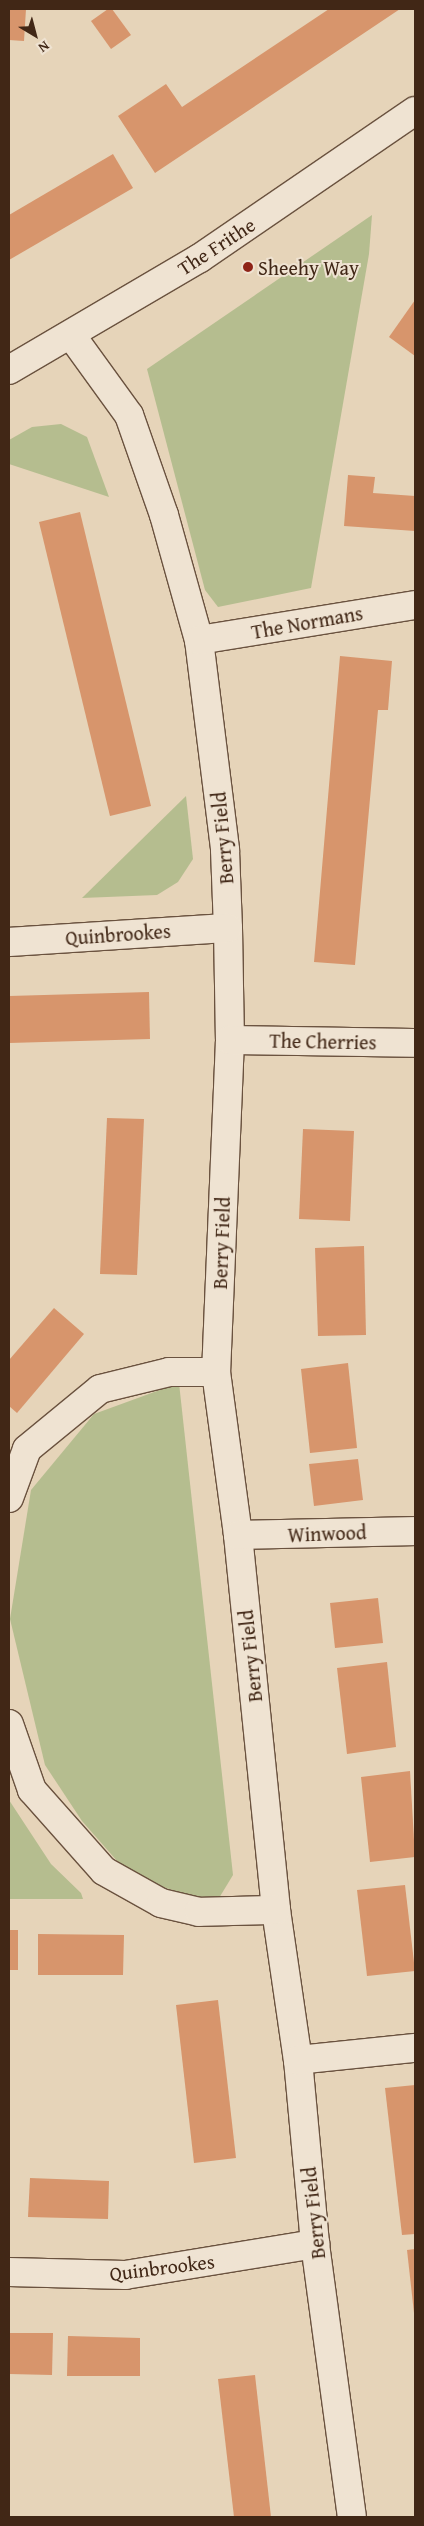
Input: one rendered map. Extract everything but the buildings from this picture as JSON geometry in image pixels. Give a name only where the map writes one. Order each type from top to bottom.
[{"type":"street","name":"The Frithe","points":[[9,370],[200,258],[415,111]]},
{"type":"street","name":"Berry Field","points":[[71,335],[129,415],[164,515],[199,640],[226,850],[228,928],[230,1040],[216,1372],[238,1535],[276,1910],[298,2060],[315,2244],[352,2517]]},
{"type":"street","name":"The Normans","points":[[199,640],[415,605]]},
{"type":"street","name":"Quinbrookes","points":[[9,942],[228,928]]},
{"type":"street","name":"The Cherries","points":[[230,1040],[415,1042]]},
{"type":"street","points":[[9,1498],[27,1448],[100,1390],[169,1372],[216,1372]]},
{"type":"street","name":"Winwood","points":[[238,1535],[415,1530]]},
{"type":"street","points":[[9,1724],[32,1790],[104,1871],[160,1903],[199,1912],[276,1910]]},
{"type":"street","points":[[298,2060],[415,2048]]},
{"type":"street","name":"Quinbrookes","points":[[9,2272],[125,2275],[315,2244]]},
{"type":"green space","points":[[372,215],[369,254],[311,588],[218,607],[205,590],[147,369]]},
{"type":"green space","points":[[61,424],[87,437],[109,497],[9,464],[9,440],[32,427]]},
{"type":"green space","points":[[186,796],[193,859],[178,882],[157,895],[82,898]]},
{"type":"green space","points":[[179,1383],[233,1875],[216,1903],[132,1878],[82,1821],[45,1765],[10,1619],[31,1490],[94,1414]]},
{"type":"green space","points":[[9,1800],[51,1864],[81,1893],[83,1899],[9,1899]]},
{"type":"place","name":"Sheehy Way","points":[[248,267]]}]
